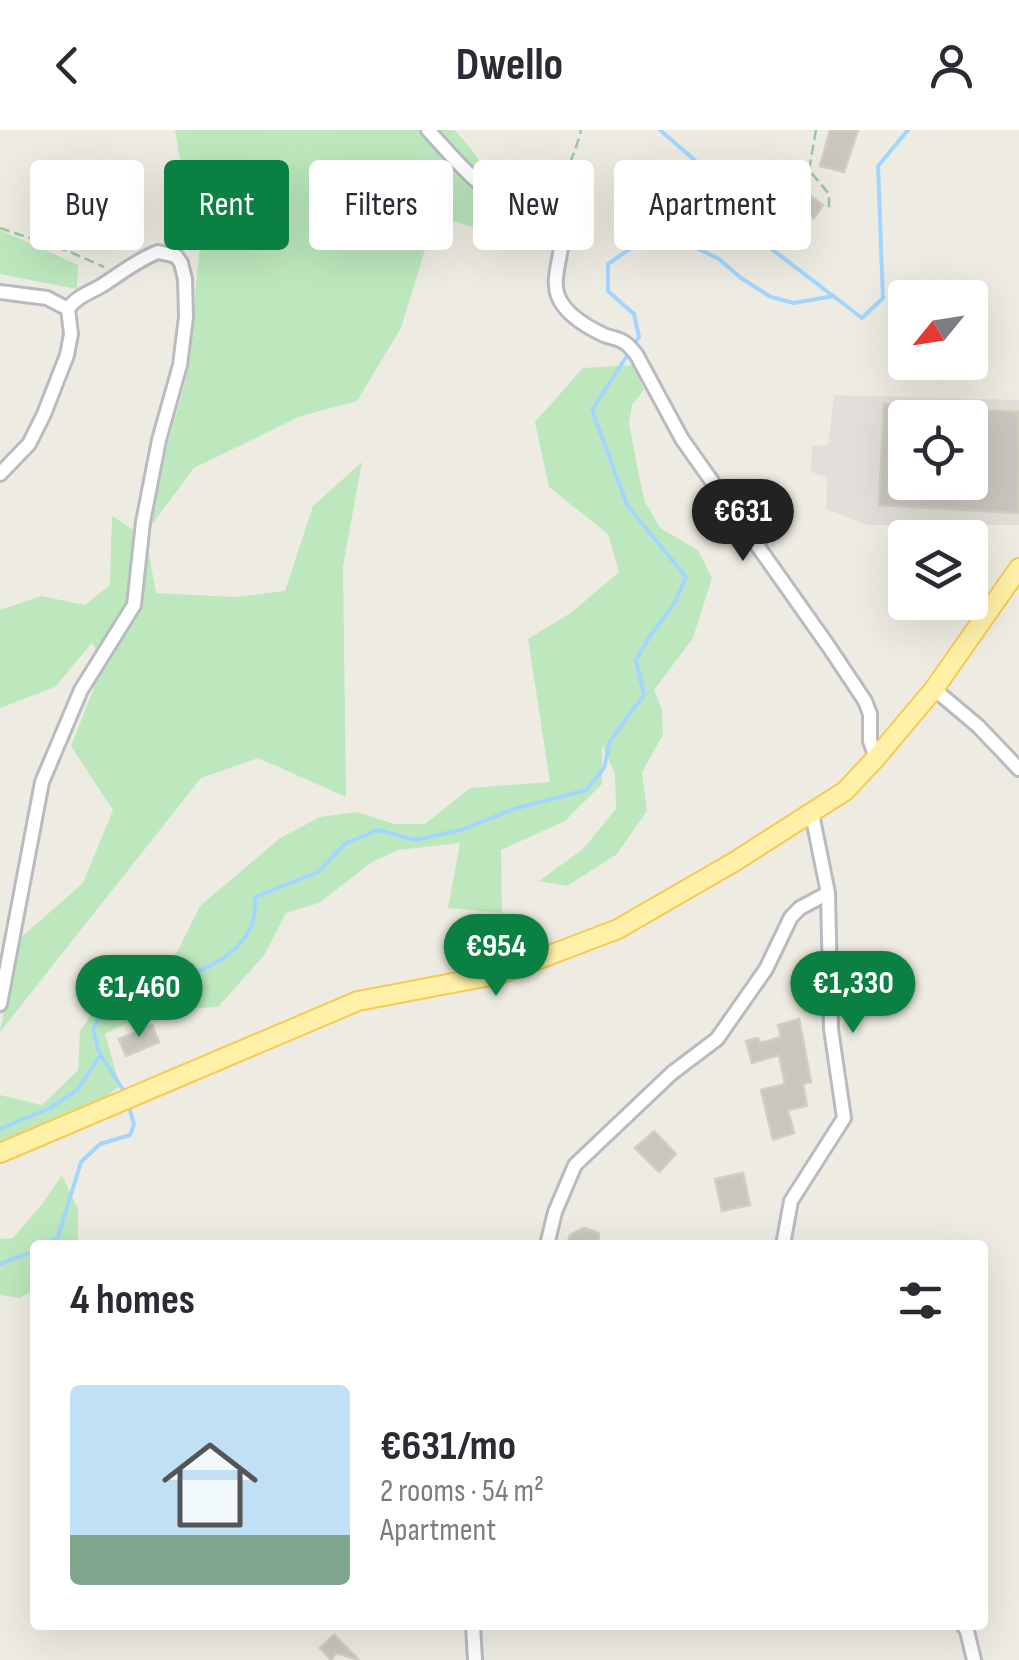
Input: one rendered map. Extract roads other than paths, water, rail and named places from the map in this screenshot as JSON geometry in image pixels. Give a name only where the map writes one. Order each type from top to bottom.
[{"type":"main road","points":[[0,1152],[358,1002],[500,974],[618,929],[734,862],[844,790],[934,689],[1019,568]]},
{"type":"street","points":[[428,130],[471,176],[496,196],[518,207],[551,214],[560,226],[556,283],[562,303],[586,325],[631,349],[682,438],[864,702],[870,714],[870,741],[876,758]]},
{"type":"street","points":[[0,474],[29,444],[44,414],[67,355],[71,334],[68,308],[73,301],[158,252],[176,256],[185,279],[186,317],[180,365],[159,440],[143,522],[134,605],[81,690],[42,782],[0,1004]]},
{"type":"street","points":[[0,292],[47,298],[68,308]]},
{"type":"street","points":[[934,689],[978,726],[1019,769]]},
{"type":"street","points":[[784,1240],[791,1201],[844,1118],[831,1029],[828,893],[812,814]]},
{"type":"street","points":[[548,1240],[574,1165],[672,1074],[717,1039],[766,969],[792,918],[800,908],[828,893]]},
{"type":"street","points":[[473,1630],[475,1660]]},
{"type":"street","points":[[966,1630],[974,1660]]},
{"type":"waterway","points":[[660,130],[714,177],[769,247],[862,318],[883,298],[878,166],[908,130]]},
{"type":"waterway","points":[[635,343],[639,337],[634,314],[608,291],[608,264],[637,244],[677,238],[719,259],[771,297],[794,303],[834,296]]},
{"type":"waterway","points":[[125,1093],[99,1052],[93,1029],[110,997],[192,974],[230,953],[244,939],[253,921],[255,897],[318,872],[346,843],[378,830],[415,840],[461,830],[514,809],[586,790],[604,768],[610,741],[644,695],[636,660],[674,604],[686,577],[627,505],[592,410],[630,351]]},
{"type":"waterway","points":[[0,1129],[50,1108],[77,1090],[101,1054]]},
{"type":"waterway","points":[[53,1240],[58,1237],[81,1162],[100,1144],[130,1135],[134,1124],[129,1107]]},
{"type":"waterway","points":[[0,1264],[30,1253]]}]
